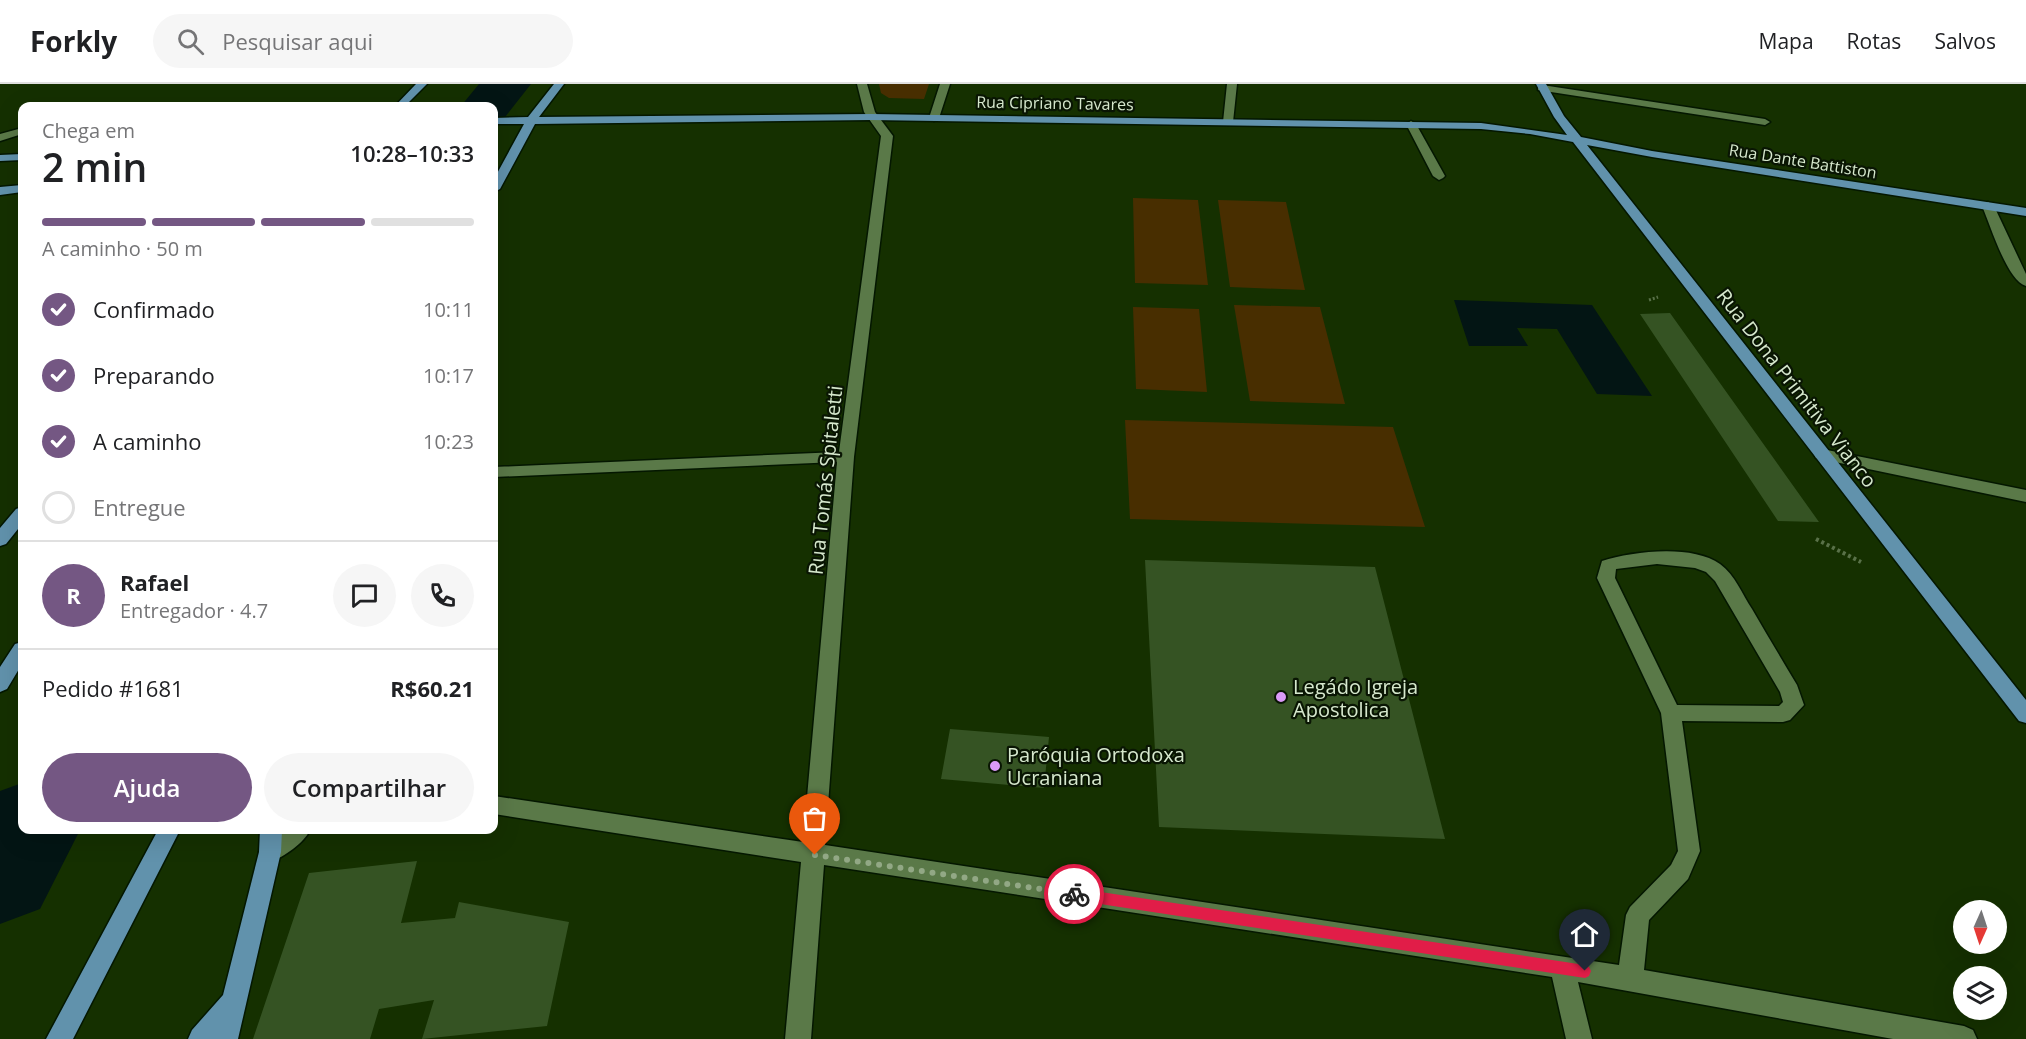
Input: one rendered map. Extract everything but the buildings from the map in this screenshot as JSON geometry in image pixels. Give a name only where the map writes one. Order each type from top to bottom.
[{"type":"main road","points":[[404,102],[422,84]]},
{"type":"main road","points":[[498,182],[532,119],[559,84]]},
{"type":"main road","name":"Rua Dona Primitiva Vianco","points":[[1541,86],[1559,117],[2026,715]]},
{"type":"main road","name":"Rua Cipriano Tavares","points":[[498,121],[871,117],[1411,124],[1481,126],[1576,139]]},
{"type":"main road","name":"Rua Dante Battiston","points":[[1576,139],[1652,154],[2026,212]]},
{"type":"main road","points":[[0,158],[18,157]]},
{"type":"main road","points":[[0,191],[18,189]]},
{"type":"main road","points":[[0,540],[18,518]]},
{"type":"main road","points":[[0,684],[18,655]]},
{"type":"main road","points":[[59,1039],[167,834]]},
{"type":"main road","points":[[225,1039],[271,841]]},
{"type":"main road","points":[[201,1039],[236,998]]},
{"type":"street","name":"Rua Tomás Spitaletti","points":[[798,1039],[815,855],[846,457],[887,136],[871,117],[862,99],[862,84]]},
{"type":"street","points":[[931,84],[945,84],[934,118]]},
{"type":"street","points":[[1228,122],[1232,84]]},
{"type":"street","points":[[1541,86],[1766,122]]},
{"type":"street","points":[[1411,124],[1439,176]]},
{"type":"street","points":[[0,138],[18,132]]},
{"type":"street","points":[[0,147],[18,141]]},
{"type":"street","points":[[1988,206],[2018,273],[2026,282]]},
{"type":"street","points":[[1822,454],[2026,496]]},
{"type":"street","points":[[498,472],[846,457]]},
{"type":"street","points":[[1630,979],[1638,915],[1680,872],[1689,851],[1671,713],[1606,578],[1608,565],[1622,559],[1691,560],[1710,566],[1725,580],[1790,691],[1794,705],[1783,714],[1671,713]]},
{"type":"street","points":[[498,806],[1562,967],[1964,1039]]},
{"type":"street","points":[[271,841],[289,834]]},
{"type":"street","points":[[1562,967],[1579,1039]]},
{"type":"shaded area","points":[[879,84],[929,84],[924,99],[889,98],[881,93]]},
{"type":"shaded area","points":[[1133,198],[1198,200],[1208,285],[1135,283]]},
{"type":"shaded area","points":[[1218,200],[1286,202],[1305,290],[1230,287]]},
{"type":"shaded area","points":[[1454,300],[1592,305],[1652,396],[1597,394],[1557,329],[1517,328],[1528,346],[1469,346]]},
{"type":"shaded area","points":[[1234,305],[1320,307],[1345,404],[1250,401]]},
{"type":"shaded area","points":[[1133,307],[1199,309],[1207,392],[1136,389]]},
{"type":"shaded area","points":[[1125,420],[1393,427],[1425,527],[1130,519]]},
{"type":"waterway","points":[[490,102],[506,84]]},
{"type":"waterway","points":[[0,873],[23,834]]},
{"type":"way so far","points":[[815,855],[1074,894]]},
{"type":"place","name":"Legádo Igreja Apostolica","points":[[1281,697]]},
{"type":"place","name":"Paróquia Ortodoxa Ucraniana","points":[[995,766]]},
{"type":"route","points":[[1074,894],[1585,971]]}]
